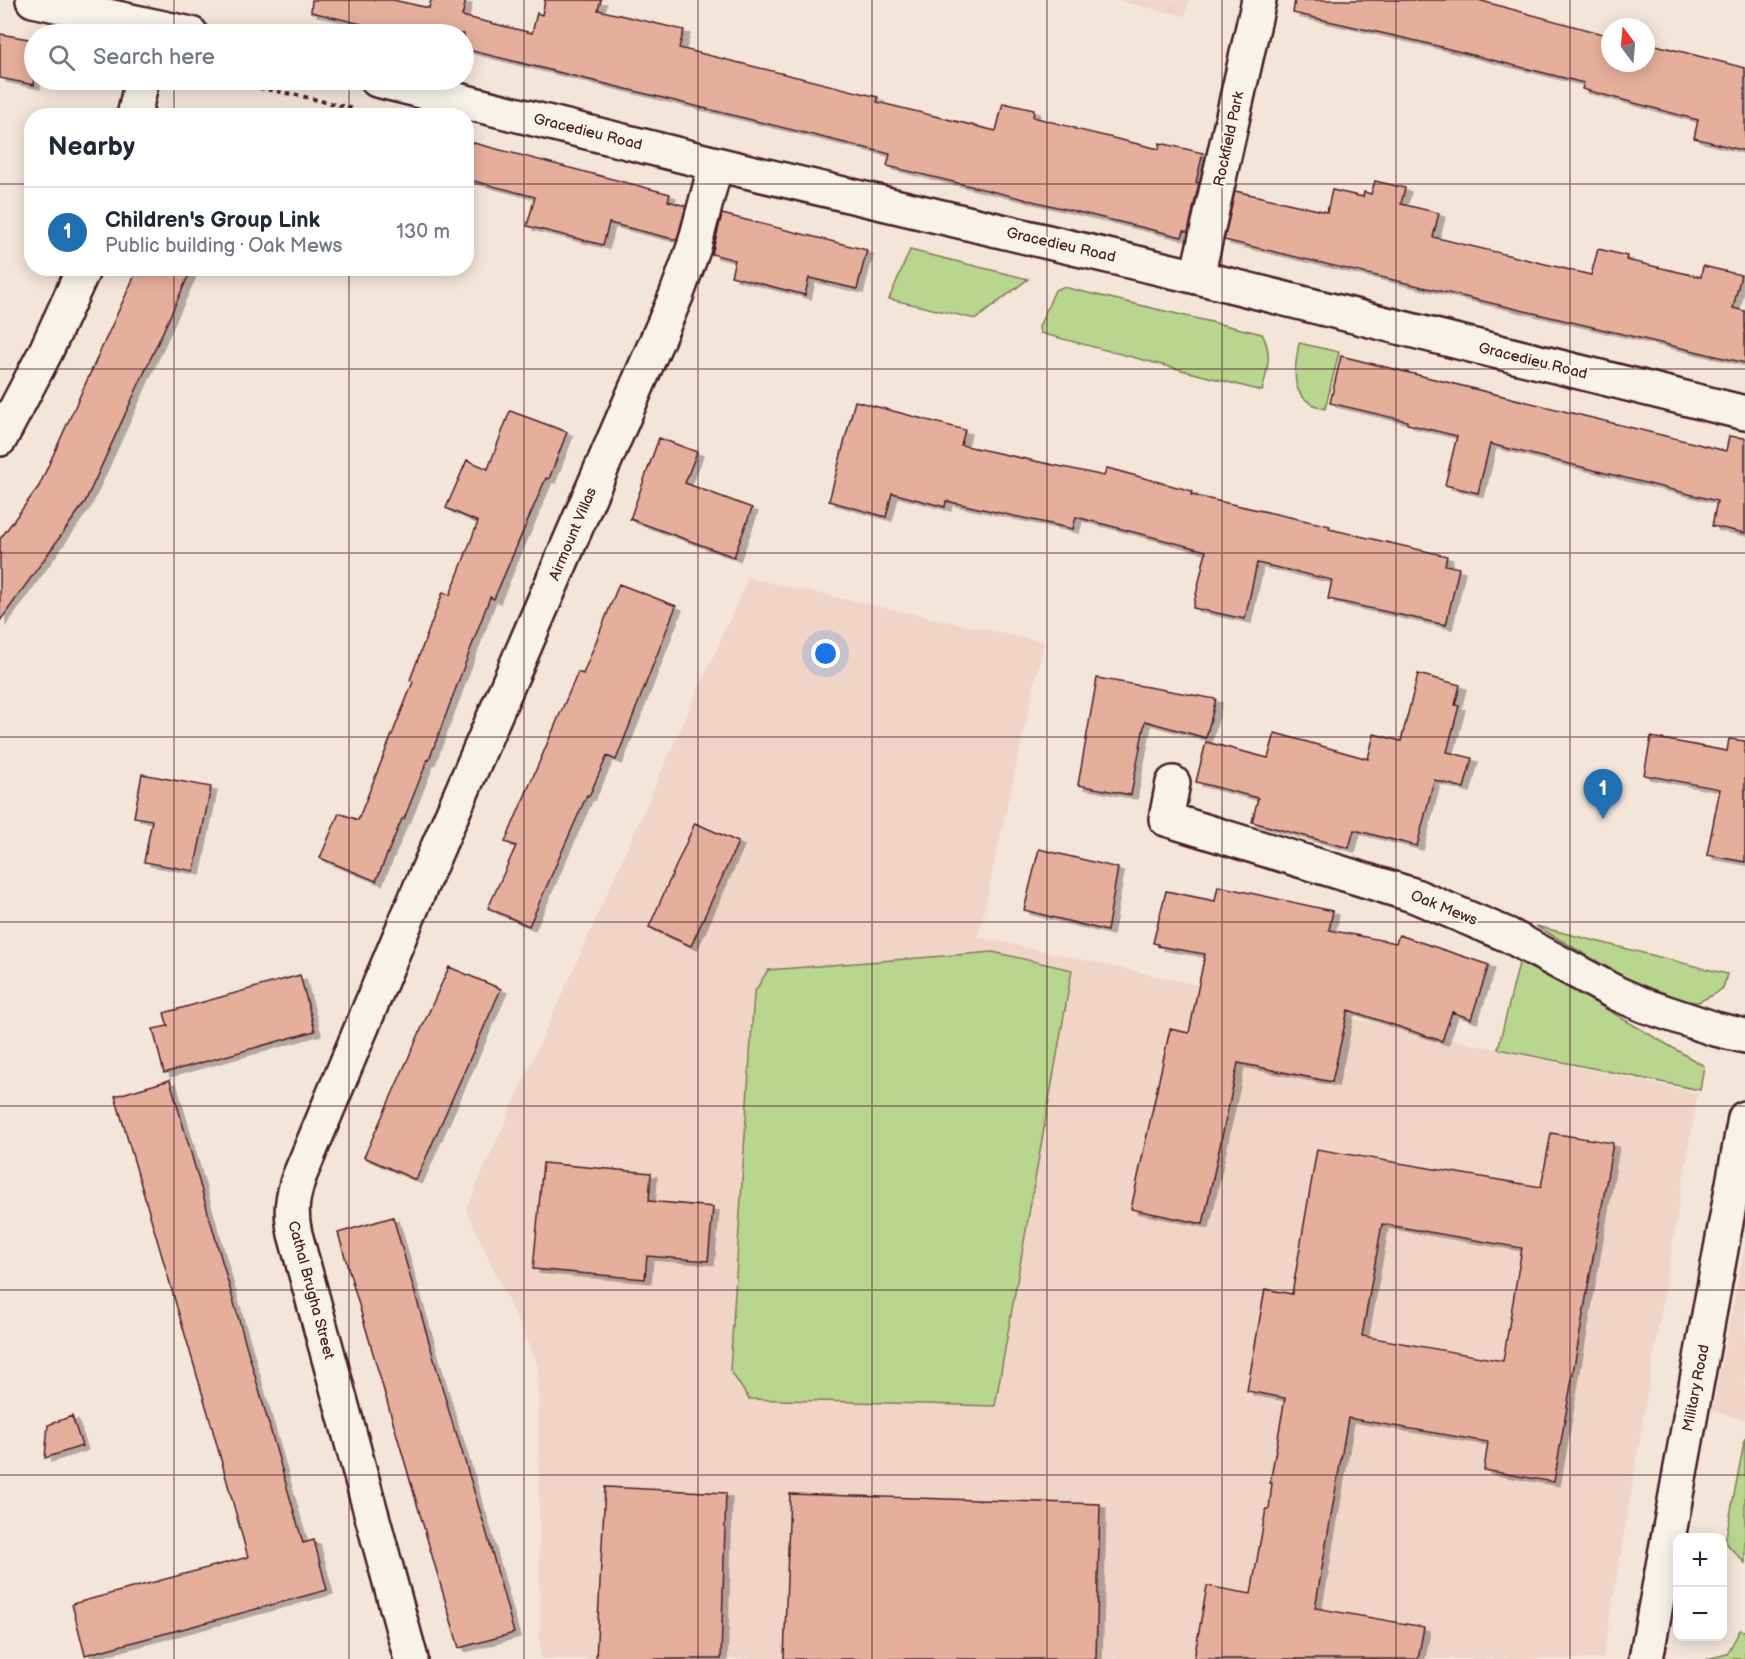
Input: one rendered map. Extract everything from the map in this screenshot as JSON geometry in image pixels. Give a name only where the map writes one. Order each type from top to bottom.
[{"type":"street","points":[[33,0],[128,24]]},
{"type":"street","name":"Rockfield Park","points":[[1197,277],[1259,0]]},
{"type":"street","points":[[136,108],[140,90]]},
{"type":"street","name":"Gracedieu Road","points":[[416,90],[716,164],[1197,277],[1745,413]]},
{"type":"street","name":"Airmount Villas","points":[[415,900],[676,296],[694,247],[716,164]]},
{"type":"street","points":[[0,439],[45,353],[80,276]]},
{"type":"street","name":"Oak Mews","points":[[1173,783],[1166,819],[1413,895],[1508,935],[1618,994],[1646,1006],[1697,1024],[1745,1036]]},
{"type":"street","name":"Cathal Brugha Street","points":[[411,1659],[291,1212],[299,1177],[415,900]]},
{"type":"street","name":"Military Road","points":[[1646,1659],[1745,1118]]},
{"type":"path","points":[[274,90],[352,108]]},
{"type":"shaded area","points":[[1115,0],[1189,0],[1185,16]]},
{"type":"shaded area","points":[[748,578],[1044,642],[978,937],[1698,1093],[1603,1659],[540,1659],[538,1365],[466,1209]]},
{"type":"shaded area","points":[[1745,1245],[1745,1420],[1712,1411]]},
{"type":"green space","points":[[910,250],[1028,279],[976,319],[889,299]]},
{"type":"green space","points":[[1063,287],[1262,334],[1268,355],[1262,391],[1040,333],[1039,327],[1055,290]]},
{"type":"green space","points":[[1299,343],[1339,352],[1325,409],[1313,405],[1299,392],[1295,375]]},
{"type":"green space","points":[[1536,926],[1727,974],[1723,988],[1698,1002],[1676,1001],[1654,994]]},
{"type":"green space","points":[[993,952],[1072,970],[995,1406],[749,1399],[730,1370],[754,993],[768,970]]},
{"type":"green space","points":[[1520,959],[1704,1066],[1700,1090],[1498,1049]]},
{"type":"green space","points":[[1745,1438],[1745,1563],[1727,1544],[1727,1533]]},
{"type":"green space","points":[[1740,1630],[1745,1631],[1745,1659],[1707,1659],[1727,1654]]},
{"type":"building","points":[[312,0],[393,0],[429,8],[431,0],[466,0],[462,16],[532,33],[537,13],[542,15],[545,0],[601,0],[598,10],[684,30],[679,48],[878,97],[877,102],[996,131],[1003,103],[1034,110],[1033,117],[1075,129],[1159,149],[1160,143],[1203,153],[1196,182],[1199,183],[1188,232],[1184,231],[1182,237],[887,166],[890,154],[474,51],[474,24],[361,24],[311,12]]},
{"type":"building","points":[[1295,0],[1478,0],[1601,34],[1601,72],[1655,72],[1655,45],[1745,68],[1745,151],[1694,138],[1698,120],[1582,89],[1584,83],[1293,13]]},
{"type":"building","points":[[0,34],[24,38],[24,83],[0,78]]},
{"type":"building","points":[[474,143],[670,194],[668,201],[686,206],[677,240],[609,223],[603,245],[527,226],[535,197],[474,181]]},
{"type":"building","points":[[1375,181],[1405,188],[1401,204],[1439,213],[1433,237],[1591,275],[1598,249],[1627,256],[1626,260],[1701,277],[1703,266],[1741,275],[1733,308],[1745,311],[1745,363],[1224,240],[1235,191],[1327,212],[1332,190],[1363,197],[1364,192],[1371,194]]},
{"type":"building","points":[[722,214],[867,250],[857,289],[809,278],[805,295],[731,276],[735,260],[712,254]]},
{"type":"building","points":[[134,276],[188,276],[85,502],[0,621],[0,539],[39,486]]},
{"type":"building","points":[[1341,356],[1726,451],[1729,436],[1745,438],[1745,533],[1712,526],[1717,501],[1490,444],[1478,493],[1445,485],[1457,436],[1407,424],[1407,421],[1330,403]]},
{"type":"building","points":[[855,401],[965,430],[961,445],[1104,476],[1107,468],[1192,491],[1191,495],[1330,526],[1329,529],[1447,556],[1445,565],[1459,568],[1446,625],[1328,599],[1332,580],[1257,563],[1245,619],[1193,608],[1206,551],[1076,517],[1073,529],[946,501],[945,507],[892,493],[886,517],[829,501]]},
{"type":"building","points":[[510,411],[567,432],[549,479],[546,478],[494,599],[490,597],[429,760],[376,881],[320,858],[339,813],[358,820],[413,682],[410,680],[443,592],[450,595],[478,522],[446,508],[467,460],[488,469]]},
{"type":"building","points":[[659,438],[697,452],[685,483],[752,508],[734,557],[630,519]]},
{"type":"building","points":[[619,584],[676,606],[616,760],[607,756],[589,796],[587,795],[529,926],[488,908],[516,846],[505,842],[578,672],[583,674]]},
{"type":"building","points":[[1418,674],[1460,685],[1455,705],[1459,706],[1447,752],[1472,758],[1464,788],[1434,780],[1417,846],[1354,830],[1349,848],[1252,822],[1258,798],[1196,782],[1206,742],[1268,758],[1275,733],[1368,759],[1374,734],[1401,741]]},
{"type":"building","points":[[1097,678],[1216,699],[1206,738],[1145,721],[1131,795],[1078,785]]},
{"type":"building","points":[[1651,737],[1727,751],[1729,739],[1745,741],[1745,862],[1707,855],[1720,789],[1644,775]]},
{"type":"building","points":[[142,774],[211,787],[194,871],[144,862],[152,820],[134,817]]},
{"type":"building","points":[[695,823],[738,842],[691,946],[649,927]]},
{"type":"building","points":[[1039,849],[1118,868],[1107,931],[1024,910]]},
{"type":"building","points":[[1218,886],[1333,911],[1329,930],[1396,943],[1399,935],[1489,965],[1471,1019],[1452,1012],[1442,1041],[1348,1010],[1332,1082],[1238,1063],[1203,1224],[1131,1209],[1170,1029],[1189,1033],[1205,954],[1158,946],[1153,943],[1166,891],[1215,901]]},
{"type":"building","points":[[449,967],[501,989],[416,1180],[364,1157]]},
{"type":"building","points":[[300,975],[315,1031],[164,1073],[153,1029],[168,1026],[164,1013]]},
{"type":"building","points":[[170,1080],[303,1543],[314,1540],[327,1590],[85,1655],[72,1604],[248,1557],[115,1096]]},
{"type":"building","points":[[1551,1133],[1613,1143],[1554,1482],[1484,1470],[1488,1442],[1348,1418],[1315,1608],[1424,1627],[1418,1659],[1194,1659],[1207,1586],[1251,1594],[1266,1509],[1269,1509],[1272,1483],[1270,1483],[1285,1398],[1247,1391],[1265,1289],[1292,1294],[1317,1149],[1541,1187]],"holes":[[[1382,1224],[1522,1248],[1503,1361],[1362,1336]]]},
{"type":"building","points":[[543,1163],[651,1173],[649,1201],[713,1207],[708,1261],[647,1256],[645,1279],[533,1269]]},
{"type":"building","points":[[393,1217],[514,1633],[459,1648],[338,1233]]},
{"type":"building","points":[[72,1416],[82,1446],[45,1458],[48,1425]]},
{"type":"building","points":[[605,1487],[726,1493],[721,1659],[596,1659]]},
{"type":"building","points":[[790,1494],[1100,1504],[1096,1659],[784,1659]]},
{"type":"place","name":"Children's Group Link","points":[[1603,819]]}]
